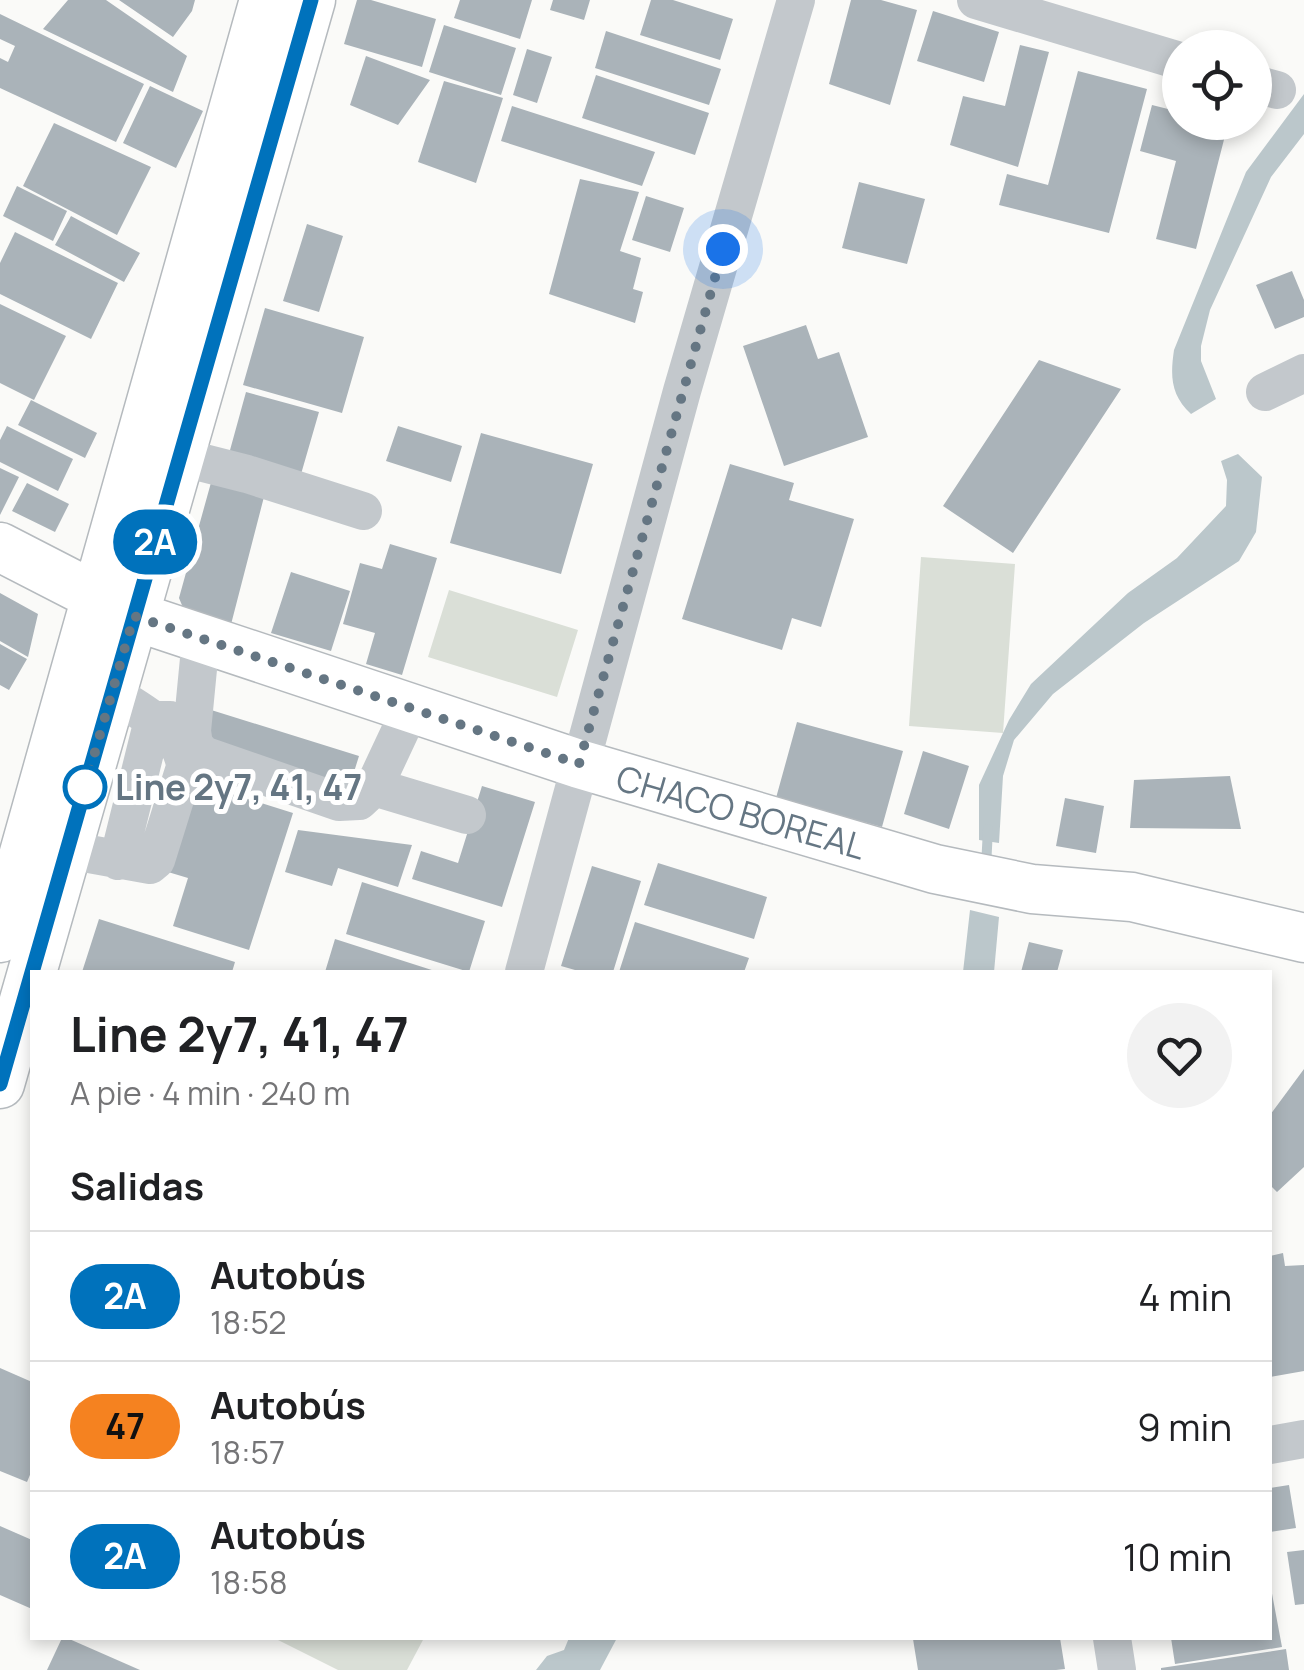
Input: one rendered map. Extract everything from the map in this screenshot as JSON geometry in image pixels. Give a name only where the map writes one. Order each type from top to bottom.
[{"type":"main road","points":[[32,970],[112,693],[114,607],[264,0]]},
{"type":"main road","points":[[0,938],[114,607],[180,457],[311,0]]},
{"type":"main road","name":"CHACO BOREAL","points":[[0,547],[114,607],[579,764],[935,869],[1032,889],[1132,897],[1304,938]]},
{"type":"main road","points":[[0,1084],[30,978]]},
{"type":"street","points":[[525,970],[682,392],[796,0]]},
{"type":"street","points":[[976,0],[1162,56]]},
{"type":"street","points":[[1265,392],[1304,373]]},
{"type":"street","points":[[180,457],[363,511]]},
{"type":"street","points":[[201,638],[194,745],[203,755],[339,802],[359,801],[374,787],[411,708]]},
{"type":"street","points":[[112,693],[153,720],[193,720]]},
{"type":"street","points":[[66,850],[118,861],[153,720]]},
{"type":"street","points":[[374,787],[467,816]]},
{"type":"street","points":[[1272,1446],[1304,1439]]},
{"type":"street","points":[[1112,1640],[1117,1670]]},
{"type":"shaded area","points":[[1304,94],[1304,134],[1271,177],[1210,310],[1201,361],[1216,399],[1191,414],[1179,400],[1174,385],[1174,350],[1246,172]]},
{"type":"shaded area","points":[[1238,454],[1262,477],[1256,532],[1239,561],[1144,623],[1053,694],[1014,740],[1003,776],[999,843],[979,840],[979,785],[1009,720],[1031,684],[1128,593],[1177,558],[1226,506],[1227,480],[1221,461]]},
{"type":"shaded area","points":[[921,557],[1015,564],[1003,733],[909,726]]},
{"type":"shaded area","points":[[449,590],[578,630],[557,697],[428,657]]},
{"type":"shaded area","points":[[970,910],[999,917],[994,970],[963,970]]},
{"type":"shaded area","points":[[278,1640],[423,1640],[407,1670],[338,1670]]},
{"type":"shaded area","points":[[568,1640],[616,1640],[600,1670],[536,1670],[547,1656],[564,1650]]},
{"type":"building","points":[[68,0],[106,0],[187,56],[173,92],[43,29]]},
{"type":"building","points":[[119,0],[195,0],[192,11],[173,37]]},
{"type":"building","points":[[357,0],[371,0],[436,19],[422,67],[344,44]]},
{"type":"building","points":[[460,0],[532,0],[520,39],[454,18]]},
{"type":"building","points":[[553,0],[590,0],[584,20],[550,10]]},
{"type":"building","points":[[651,0],[673,0],[733,19],[720,60],[640,35]]},
{"type":"building","points":[[851,0],[881,0],[917,10],[890,105],[829,84]]},
{"type":"building","points":[[933,11],[999,32],[984,82],[917,61]]},
{"type":"building","points":[[0,14],[144,84],[116,142],[0,88],[0,58],[8,62],[15,46],[0,39]]},
{"type":"building","points":[[444,25],[516,48],[501,95],[429,72]]},
{"type":"building","points":[[606,31],[721,69],[709,105],[595,68]]},
{"type":"building","points":[[1020,45],[1049,52],[1018,167],[950,145],[963,96],[1005,106]]},
{"type":"building","points":[[527,49],[552,57],[537,103],[513,95]]},
{"type":"building","points":[[366,56],[430,80],[398,125],[350,105]]},
{"type":"building","points":[[1078,71],[1147,89],[1109,233],[999,205],[1007,174],[1048,185]]},
{"type":"building","points":[[596,75],[709,113],[695,155],[582,118]]},
{"type":"building","points":[[444,81],[503,98],[476,183],[418,162]]},
{"type":"building","points":[[150,86],[203,111],[176,168],[123,143]]},
{"type":"building","points":[[1152,105],[1162,108],[1162,140],[1224,140],[1196,249],[1156,239],[1176,161],[1140,151]]},
{"type":"building","points":[[512,106],[655,152],[642,186],[501,141]]},
{"type":"building","points":[[54,123],[151,167],[117,235],[23,186]]},
{"type":"building","points":[[580,179],[639,192],[620,251],[641,258],[633,289],[643,292],[635,323],[549,294]]},
{"type":"building","points":[[859,182],[925,199],[907,264],[842,248]]},
{"type":"building","points":[[17,186],[67,211],[53,241],[3,216]]},
{"type":"building","points":[[646,196],[684,208],[670,252],[632,240]]},
{"type":"building","points":[[71,216],[140,253],[124,282],[55,245]]},
{"type":"building","points":[[307,224],[343,236],[319,312],[283,301]]},
{"type":"building","points":[[15,232],[118,283],[91,339],[0,294],[0,263]]},
{"type":"building","points":[[1292,271],[1304,300],[1304,317],[1275,329],[1256,285]]},
{"type":"building","points":[[0,304],[66,336],[34,400],[0,383]]},
{"type":"building","points":[[265,308],[364,337],[342,413],[243,385]]},
{"type":"building","points":[[806,325],[818,359],[839,352],[868,437],[784,466],[743,346]]},
{"type":"building","points":[[1039,360],[1121,389],[1013,553],[943,506]]},
{"type":"building","points":[[246,392],[319,412],[299,481],[227,461]]},
{"type":"building","points":[[31,400],[97,433],[85,458],[18,425]]},
{"type":"building","points":[[7,426],[73,459],[58,491],[0,462],[0,440]]},
{"type":"building","points":[[398,426],[462,446],[451,482],[386,461]]},
{"type":"building","points":[[481,433],[593,464],[561,574],[450,543]]},
{"type":"building","points":[[730,464],[794,483],[789,500],[854,519],[821,627],[792,618],[782,650],[682,619]]},
{"type":"building","points":[[0,468],[19,477],[0,515]]},
{"type":"building","points":[[212,479],[265,493],[228,636],[191,627],[179,598]]},
{"type":"building","points":[[27,483],[69,504],[55,532],[12,511]]},
{"type":"building","points":[[390,544],[437,558],[402,675],[366,664],[375,633],[343,624],[360,563],[382,569]]},
{"type":"building","points":[[291,572],[350,591],[331,651],[271,633]]},
{"type":"building","points":[[0,593],[38,614],[28,657],[0,641]]},
{"type":"building","points":[[0,644],[27,659],[9,690],[0,685]]},
{"type":"building","points":[[192,704],[359,756],[344,804],[177,751]]},
{"type":"building","points":[[797,722],[903,751],[882,827],[776,798]]},
{"type":"building","points":[[923,751],[969,766],[949,829],[904,814]]},
{"type":"building","points":[[1230,776],[1241,829],[1130,828],[1134,780]]},
{"type":"building","points":[[197,783],[293,813],[249,950],[173,926],[188,878],[168,872]]},
{"type":"building","points":[[482,786],[535,802],[502,907],[412,879],[421,851],[458,863]]},
{"type":"building","points":[[1065,798],[1104,806],[1096,853],[1056,846]]},
{"type":"building","points":[[298,830],[412,845],[398,887],[338,868],[332,886],[285,872]]},
{"type":"building","points":[[658,863],[767,897],[754,939],[644,905]]},
{"type":"building","points":[[592,866],[641,881],[614,970],[561,966]]},
{"type":"building","points":[[362,882],[485,921],[470,970],[346,934]]},
{"type":"building","points":[[99,919],[235,962],[233,970],[83,970]]},
{"type":"building","points":[[635,922],[749,958],[745,970],[620,970]]},
{"type":"building","points":[[335,939],[432,970],[326,970]]},
{"type":"building","points":[[1029,942],[1063,950],[1058,970],[1022,970]]},
{"type":"building","points":[[1304,1069],[1304,1167],[1277,1192],[1272,1187],[1272,1112]]},
{"type":"building","points":[[1283,1253],[1285,1266],[1304,1265],[1304,1371],[1272,1377],[1272,1256]]},
{"type":"building","points":[[0,1368],[30,1381],[30,1475],[27,1482],[0,1471]]},
{"type":"building","points":[[1289,1485],[1296,1528],[1272,1532],[1272,1488]]},
{"type":"building","points":[[0,1526],[30,1539],[30,1608],[0,1595]]},
{"type":"building","points":[[1304,1550],[1304,1604],[1295,1605],[1287,1552]]},
{"type":"building","points":[[1272,1594],[1282,1647],[1175,1664],[1171,1640],[1272,1640]]},
{"type":"building","points":[[61,1640],[72,1640],[140,1670],[47,1670]]},
{"type":"building","points":[[913,1640],[1060,1640],[1065,1669],[1056,1670],[918,1670]]},
{"type":"building","points":[[1286,1649],[1289,1670],[1161,1670],[1161,1668]]},
{"type":"waterway","points":[[986,867],[988,829]]},
{"type":"bus line","name":"2A","points":[[32,970],[311,0]]},
{"type":"bus line","name":"2A","points":[[0,1084],[30,976]]},
{"type":"place","name":"Line 2y7, 41, 47","points":[[85,787]]},
{"type":"route","points":[[85,787],[134,616],[579,764],[723,249]]}]
